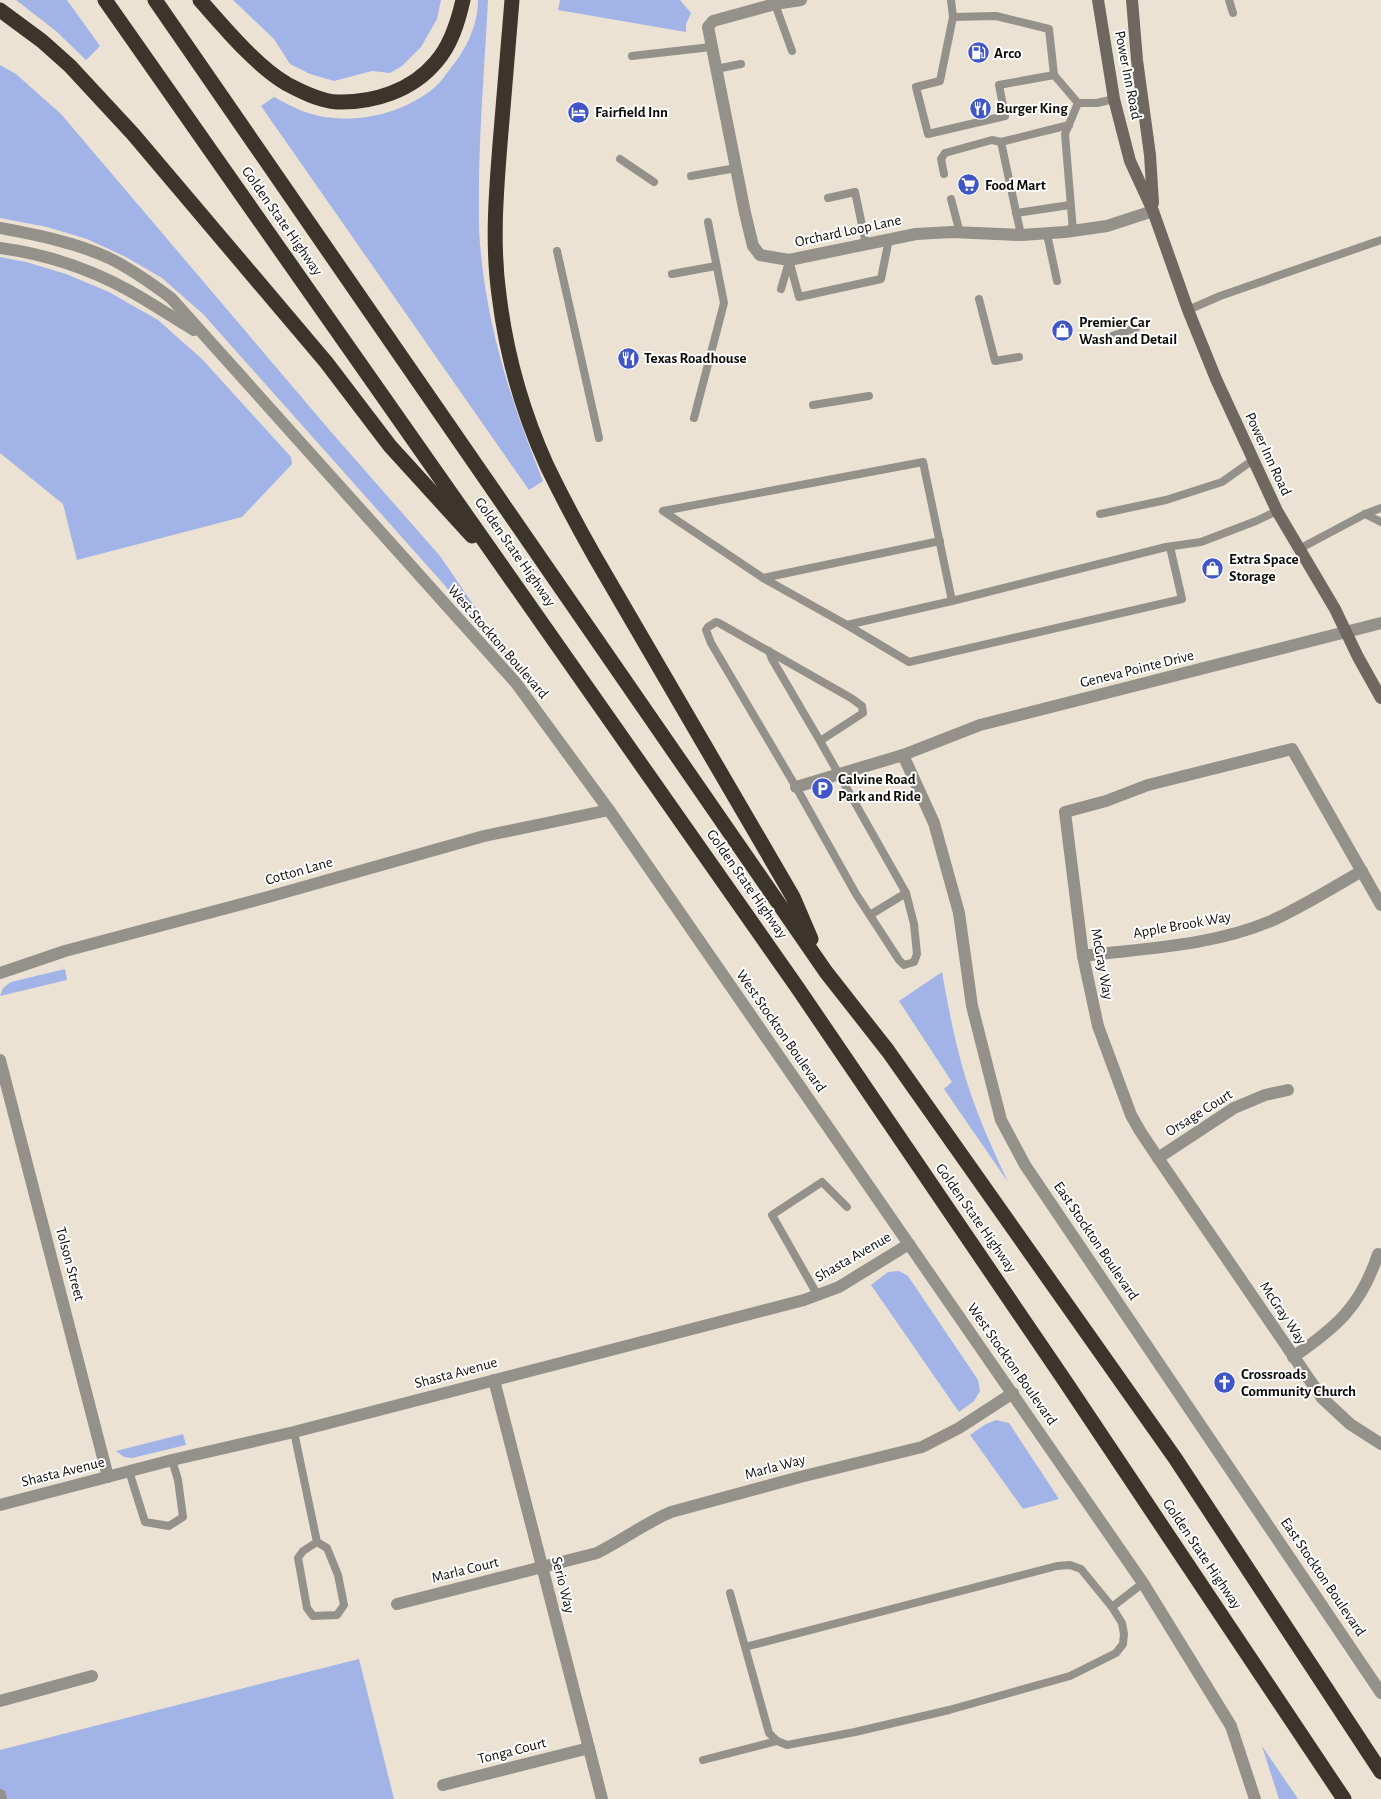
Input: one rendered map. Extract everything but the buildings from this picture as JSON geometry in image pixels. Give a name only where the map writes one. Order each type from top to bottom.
[{"type":"highway","name":"Golden State Highway","points":[[105,0],[797,987],[1065,1381],[1344,1799]]},
{"type":"highway","name":"Golden State Highway","points":[[155,0],[826,972],[888,1051],[1170,1450],[1381,1772]]},
{"type":"highway","points":[[200,0],[236,41],[285,84],[309,95],[336,102],[374,99],[409,86],[436,63],[449,43],[459,19],[463,0]]},
{"type":"highway","points":[[512,0],[497,182],[496,263],[498,295],[506,342],[530,423],[546,465],[565,504],[793,897],[826,972]]},
{"type":"highway","points":[[0,10],[42,41],[70,66],[133,134],[326,362],[390,446],[515,583]]},
{"type":"main road","name":"Power Inn Road","points":[[1098,0],[1114,99],[1130,161],[1153,211],[1188,310],[1216,379],[1277,511],[1347,632],[1358,657],[1381,698]]},
{"type":"main road","name":"Power Inn Road","points":[[1132,0],[1137,60],[1150,155],[1153,211]]},
{"type":"street","name":"Orchard Loop Lane","points":[[801,0],[776,4],[714,21],[708,27],[753,246],[760,256],[790,260],[916,234],[1047,234],[1107,226],[1153,211]]},
{"type":"street","name":"West Stockton Boulevard","points":[[0,228],[69,244],[108,258],[129,269],[171,298],[516,683],[609,810],[1143,1583],[1212,1692],[1231,1726],[1255,1799]]},
{"type":"street","name":"West Stockton Boulevard","points":[[0,248],[38,255],[84,270],[127,290],[203,335]]},
{"type":"street","name":"Geneva Pointe Drive","points":[[796,787],[903,755],[980,725],[1381,623]]},
{"type":"street","name":"McGray Way","points":[[1381,905],[1292,749],[1148,785],[1106,802],[1064,812],[1083,956],[1092,1003],[1105,1049],[1131,1115],[1158,1158],[1322,1398],[1350,1424],[1381,1444]]},
{"type":"street","name":"East Stockton Boulevard","points":[[903,755],[934,823],[959,913],[972,1006],[1001,1120],[1025,1165],[1381,1693]]},
{"type":"street","name":"Cotton Lane","points":[[0,973],[94,943],[268,897],[484,836],[609,810]]},
{"type":"street","name":"Apple Brook Way","points":[[1083,956],[1200,941],[1233,934],[1270,921],[1362,871]]},
{"type":"street","name":"Tolson Street","points":[[0,1060],[108,1477]]},
{"type":"street","name":"Orsage Court","points":[[1158,1158],[1234,1108],[1265,1095],[1288,1090]]},
{"type":"street","name":"Shasta Avenue","points":[[0,1505],[172,1460],[294,1432],[818,1296],[839,1287],[909,1244]]},
{"type":"street","points":[[1293,1357],[1317,1341],[1344,1317],[1365,1287],[1378,1254]]},
{"type":"street","name":"Serio Way","points":[[494,1380],[602,1799]]},
{"type":"street","name":"Marla Way","points":[[542,1567],[598,1553],[620,1542],[653,1520],[671,1512],[922,1446],[952,1432],[1013,1393]]},
{"type":"street","name":"Marla Court","points":[[397,1604],[542,1567]]},
{"type":"street","points":[[0,1701],[92,1676]]},
{"type":"street","name":"Tonga Court","points":[[443,1785],[589,1748]]},
{"type":"street","points":[[0,1795],[1,1799]]},
{"type":"lane","points":[[951,0],[953,17],[940,80],[916,87],[928,134],[1005,116],[999,85],[1054,75]]},
{"type":"lane","points":[[1229,0],[1233,13]]},
{"type":"lane","points":[[776,4],[792,51]]},
{"type":"lane","points":[[953,17],[996,16],[1049,29],[1054,75],[1078,103],[1097,103],[1114,99]]},
{"type":"lane","points":[[632,56],[711,47]]},
{"type":"lane","points":[[716,69],[741,64]]},
{"type":"lane","points":[[1073,231],[1064,134],[1078,103]]},
{"type":"lane","points":[[944,174],[941,159],[945,153],[992,140],[1001,142],[1068,125]]},
{"type":"lane","points":[[1001,142],[1021,235]]},
{"type":"lane","points":[[620,159],[654,182]]},
{"type":"lane","points":[[691,176],[736,168]]},
{"type":"lane","points":[[828,198],[855,192],[866,244]]},
{"type":"lane","points":[[950,199],[960,233]]},
{"type":"lane","points":[[1016,213],[1070,205]]},
{"type":"lane","points":[[694,418],[724,304],[708,222]]},
{"type":"lane","points":[[1047,234],[1057,281]]},
{"type":"lane","points":[[790,260],[799,297],[846,288],[881,279],[889,239]]},
{"type":"lane","points":[[1188,310],[1238,290],[1381,240]]},
{"type":"lane","points":[[557,251],[599,438]]},
{"type":"lane","points":[[781,289],[790,260]]},
{"type":"lane","points":[[672,274],[716,266]]},
{"type":"lane","points":[[979,298],[995,362],[1019,356]]},
{"type":"lane","points":[[1112,336],[1136,328]]},
{"type":"lane","points":[[813,405],[869,396]]},
{"type":"lane","points":[[1100,514],[1166,500],[1222,482],[1253,460]]},
{"type":"lane","points":[[952,601],[923,462],[663,511],[763,578],[909,662],[1182,599],[1170,547]]},
{"type":"lane","points":[[1299,549],[1365,514],[1381,508]]},
{"type":"lane","points":[[847,625],[1170,547],[1201,542],[1277,511]]},
{"type":"lane","points":[[1365,514],[1381,522]]},
{"type":"lane","points":[[763,578],[940,541]]},
{"type":"lane","points":[[769,651],[906,893],[914,924],[917,954],[914,962],[904,965],[899,960],[870,915],[711,643],[706,630],[708,626],[716,622],[719,623],[769,651],[851,698],[862,706],[863,713],[820,741]]},
{"type":"lane","points":[[870,915],[906,893]]},
{"type":"lane","points":[[818,1296],[772,1215],[822,1182],[847,1207]]},
{"type":"lane","points":[[294,1432],[317,1542],[327,1548],[338,1575],[344,1605],[337,1615],[313,1616],[307,1608],[298,1558],[303,1551],[317,1542]]},
{"type":"lane","points":[[129,1472],[145,1522],[169,1526],[183,1517],[178,1480],[172,1460]]},
{"type":"lane","points":[[730,1593],[745,1647],[769,1733],[777,1741],[787,1745],[855,1732],[949,1710],[1070,1676],[1116,1653],[1123,1644],[1124,1634],[1122,1623],[1112,1607],[1082,1569],[1070,1565],[1057,1566],[745,1647]]},
{"type":"lane","points":[[1112,1607],[1143,1583]]},
{"type":"lane","points":[[703,1760],[777,1741]]},
{"type":"shaded area","points":[[16,0],[67,0],[100,46],[86,60],[56,31]]},
{"type":"shaded area","points":[[233,0],[441,0],[437,19],[421,47],[402,66],[390,73],[372,71],[334,81],[310,74],[290,64],[274,39]]},
{"type":"shaded area","points":[[478,0],[488,0],[481,112],[479,236],[485,285],[496,342],[512,398],[543,481],[529,490],[261,106],[274,97],[302,111],[319,116],[354,118],[372,116],[406,106],[435,87],[456,62],[470,37],[476,19]]},
{"type":"shaded area","points":[[560,0],[680,0],[691,13],[686,24],[686,32],[558,10]]},
{"type":"shaded area","points":[[0,65],[16,74],[61,114],[332,433],[440,556],[520,673],[440,580],[203,314],[162,278],[126,257],[87,239],[47,227],[0,218]]},
{"type":"shaded area","points":[[0,257],[26,262],[66,274],[109,292],[158,320],[202,359],[291,457],[292,464],[242,517],[77,560],[63,504],[0,453]]},
{"type":"shaded area","points":[[65,969],[67,980],[0,996],[3,988],[11,982]]},
{"type":"shaded area","points":[[942,972],[952,1024],[969,1090],[1008,1182],[944,1089],[952,1082],[899,1001]]},
{"type":"shaded area","points":[[899,1271],[908,1276],[978,1380],[980,1391],[974,1401],[959,1412],[871,1285],[888,1272]]},
{"type":"shaded area","points":[[996,1420],[1009,1423],[1059,1499],[1023,1509],[970,1435],[986,1424]]},
{"type":"shaded area","points":[[183,1434],[186,1445],[132,1458],[124,1457],[116,1451]]},
{"type":"shaded area","points":[[359,1659],[394,1799],[0,1799],[0,1750]]},
{"type":"shaded area","points":[[1262,1746],[1298,1799],[1279,1799]]},
{"type":"place","name":"Arco","points":[[978,53]]},
{"type":"place","name":"Burger King","points":[[980,108]]},
{"type":"place","name":"Fairfield Inn","points":[[579,112]]},
{"type":"place","name":"Food Mart","points":[[969,185]]},
{"type":"place","name":"Premier Car Wash and Detail","points":[[1063,331]]},
{"type":"place","name":"Texas Roadhouse","points":[[628,358]]},
{"type":"place","name":"Extra Space Storage","points":[[1213,568]]},
{"type":"place","name":"Calvine Road Park and Ride","points":[[822,788]]},
{"type":"place","name":"Crossroads Community Church","points":[[1225,1383]]}]
